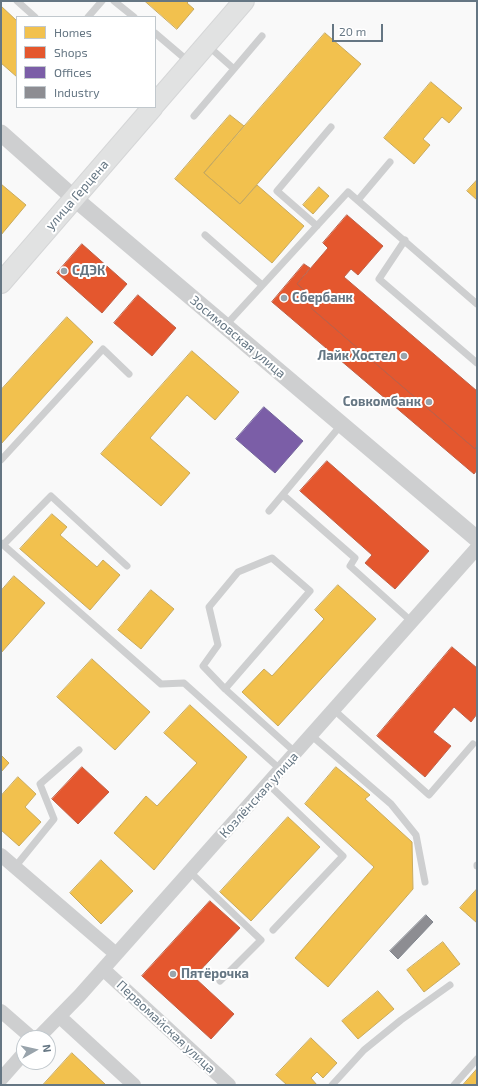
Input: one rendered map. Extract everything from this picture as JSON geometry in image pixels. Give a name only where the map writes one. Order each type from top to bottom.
[{"type":"main road","points":[[156,103],[244,1]]},
{"type":"main road","name":"улица Герцена","points":[[1,283],[152,108]]},
{"type":"street","name":"Зосимовская улица","points":[[1,133],[74,198],[477,539]]},
{"type":"street","name":"Козлёнская улица","points":[[46,1030],[60,1017],[312,736],[411,621],[477,548]]},
{"type":"street","points":[[1,855],[116,954]]},
{"type":"street","name":"Первомайская улица","points":[[103,969],[229,1085]]},
{"type":"street","points":[[1,1011],[23,1030]]},
{"type":"street","points":[[60,1017],[134,1085]]},
{"type":"street","points":[[1,1079],[16,1062]]},
{"type":"lane","points":[[17,1],[34,16]]},
{"type":"lane","points":[[89,16],[102,1]]},
{"type":"lane","points":[[114,1],[133,16]]},
{"type":"lane","points":[[156,34],[190,63]]},
{"type":"lane","points":[[194,116],[262,36]]},
{"type":"lane","points":[[206,45],[234,69]]},
{"type":"lane","points":[[317,226],[277,191],[331,127]]},
{"type":"lane","points":[[358,200],[390,162]]},
{"type":"lane","points":[[225,326],[348,192],[477,304]]},
{"type":"lane","points":[[205,235],[262,285]]},
{"type":"lane","points":[[404,240],[379,278],[477,363]]},
{"type":"lane","points":[[1,460],[103,349],[129,374]]},
{"type":"lane","points":[[269,511],[342,425]]},
{"type":"lane","points":[[282,495],[355,558],[350,566],[411,621]]},
{"type":"lane","points":[[127,566],[50,496],[2,544],[161,684],[184,683],[281,770]]},
{"type":"lane","points":[[226,689],[310,591],[272,558],[238,572],[208,607],[218,645],[203,666],[226,689],[296,753]]},
{"type":"lane","points":[[334,710],[429,795],[473,744]]},
{"type":"lane","points":[[312,736],[391,804],[416,835],[425,882]]},
{"type":"lane","points":[[15,867],[54,818],[40,784],[79,750]]},
{"type":"lane","points":[[268,784],[343,856],[273,930]]},
{"type":"lane","points":[[190,872],[261,940],[220,980]]},
{"type":"lane","points":[[332,1085],[364,1050],[401,1020],[450,985]]},
{"type":"lane","points":[[454,1085],[477,1059]]},
{"type":"building: Homes","points":[[145,1],[189,1],[187,3],[194,9],[177,29]]},
{"type":"building: Homes","points":[[1,6],[16,20],[16,76],[1,63]]},
{"type":"building: Homes","points":[[325,33],[361,64],[240,204],[204,173]]},
{"type":"building: Homes","points":[[431,82],[462,108],[449,123],[442,117],[423,139],[430,145],[414,164],[384,138]]},
{"type":"building: Homes","points":[[230,115],[244,126],[204,173],[240,204],[257,185],[304,226],[272,263],[175,179]]},
{"type":"building: Homes","points":[[477,180],[477,200],[467,191]]},
{"type":"building: Homes","points":[[1,184],[26,205],[1,235]]},
{"type":"building: Homes","points":[[319,187],[329,196],[313,214],[303,205]]},
{"type":"building: Homes","points":[[67,317],[93,342],[1,444],[1,390]]},
{"type":"building: Homes","points":[[192,351],[239,392],[215,420],[187,395],[150,438],[190,473],[161,506],[101,454]]},
{"type":"building: Homes","points":[[52,514],[67,527],[60,535],[97,567],[103,560],[120,575],[90,610],[20,549]]},
{"type":"building: Homes","points":[[14,576],[45,603],[1,653],[1,591]]},
{"type":"building: Homes","points":[[338,585],[376,619],[278,726],[242,692],[264,669],[272,676],[324,619],[315,610]]},
{"type":"building: Homes","points":[[151,590],[174,609],[141,649],[118,630]]},
{"type":"building: Homes","points":[[92,659],[150,712],[115,750],[57,697]]},
{"type":"building: Homes","points":[[190,705],[247,757],[154,870],[114,833],[146,796],[157,806],[197,763],[164,733]]},
{"type":"building: Homes","points":[[1,755],[9,763],[1,772]]},
{"type":"building: Homes","points":[[336,767],[370,795],[365,799],[412,842],[413,889],[328,987],[295,958],[374,867],[305,804]]},
{"type":"building: Homes","points":[[18,777],[36,794],[25,807],[41,822],[19,846],[1,830],[1,796]]},
{"type":"building: Homes","points":[[288,817],[320,847],[251,921],[220,892]]},
{"type":"building: Homes","points":[[101,860],[133,891],[101,924],[70,893]]},
{"type":"building: Homes","points":[[477,889],[477,923],[460,908]]},
{"type":"building: Homes","points":[[443,942],[460,964],[424,992],[407,970]]},
{"type":"building: Homes","points":[[378,991],[394,1009],[358,1039],[342,1021]]},
{"type":"building: Homes","points":[[311,1038],[337,1063],[323,1078],[317,1072],[311,1078],[317,1085],[287,1085],[276,1075]]},
{"type":"building: Homes","points":[[72,1053],[106,1085],[43,1085]]},
{"type":"building: Homes","points":[[477,1069],[477,1085],[463,1085]]},
{"type":"building: Shops","points":[[347,215],[383,246],[358,275],[351,269],[344,277],[477,391],[477,446],[475,449],[311,308],[314,304],[304,295],[306,292],[297,284],[328,248],[323,243]]},
{"type":"building: Shops","points":[[82,244],[127,284],[102,313],[57,273]]},
{"type":"building: Shops","points":[[304,264],[310,268],[297,284],[306,292],[304,295],[314,304],[311,308],[475,449],[477,446],[477,470],[474,474],[272,302]]},
{"type":"building: Shops","points":[[138,295],[176,328],[152,356],[114,323]]},
{"type":"building: Shops","points":[[327,461],[429,551],[395,589],[365,563],[372,555],[300,491]]},
{"type":"building: Shops","points":[[452,647],[477,668],[477,714],[471,722],[454,707],[433,732],[451,746],[425,777],[377,736]]},
{"type":"building: Shops","points":[[82,767],[109,792],[78,824],[52,799]]},
{"type":"building: Shops","points":[[210,901],[240,928],[194,977],[234,1014],[211,1039],[142,976]]},
{"type":"building: Offices","points":[[264,407],[303,441],[275,473],[236,439]]},
{"type":"building: Industry","points":[[426,915],[433,922],[398,959],[390,951]]},
{"type":"place","name":"СДЭК","points":[[64,271]]},
{"type":"place","name":"Сбербанк","points":[[284,298]]},
{"type":"place","name":"Лайк Хостел","points":[[404,356]]},
{"type":"place","name":"Совкомбанк","points":[[429,402]]},
{"type":"place","name":"Пятёрочка","points":[[173,974]]}]
